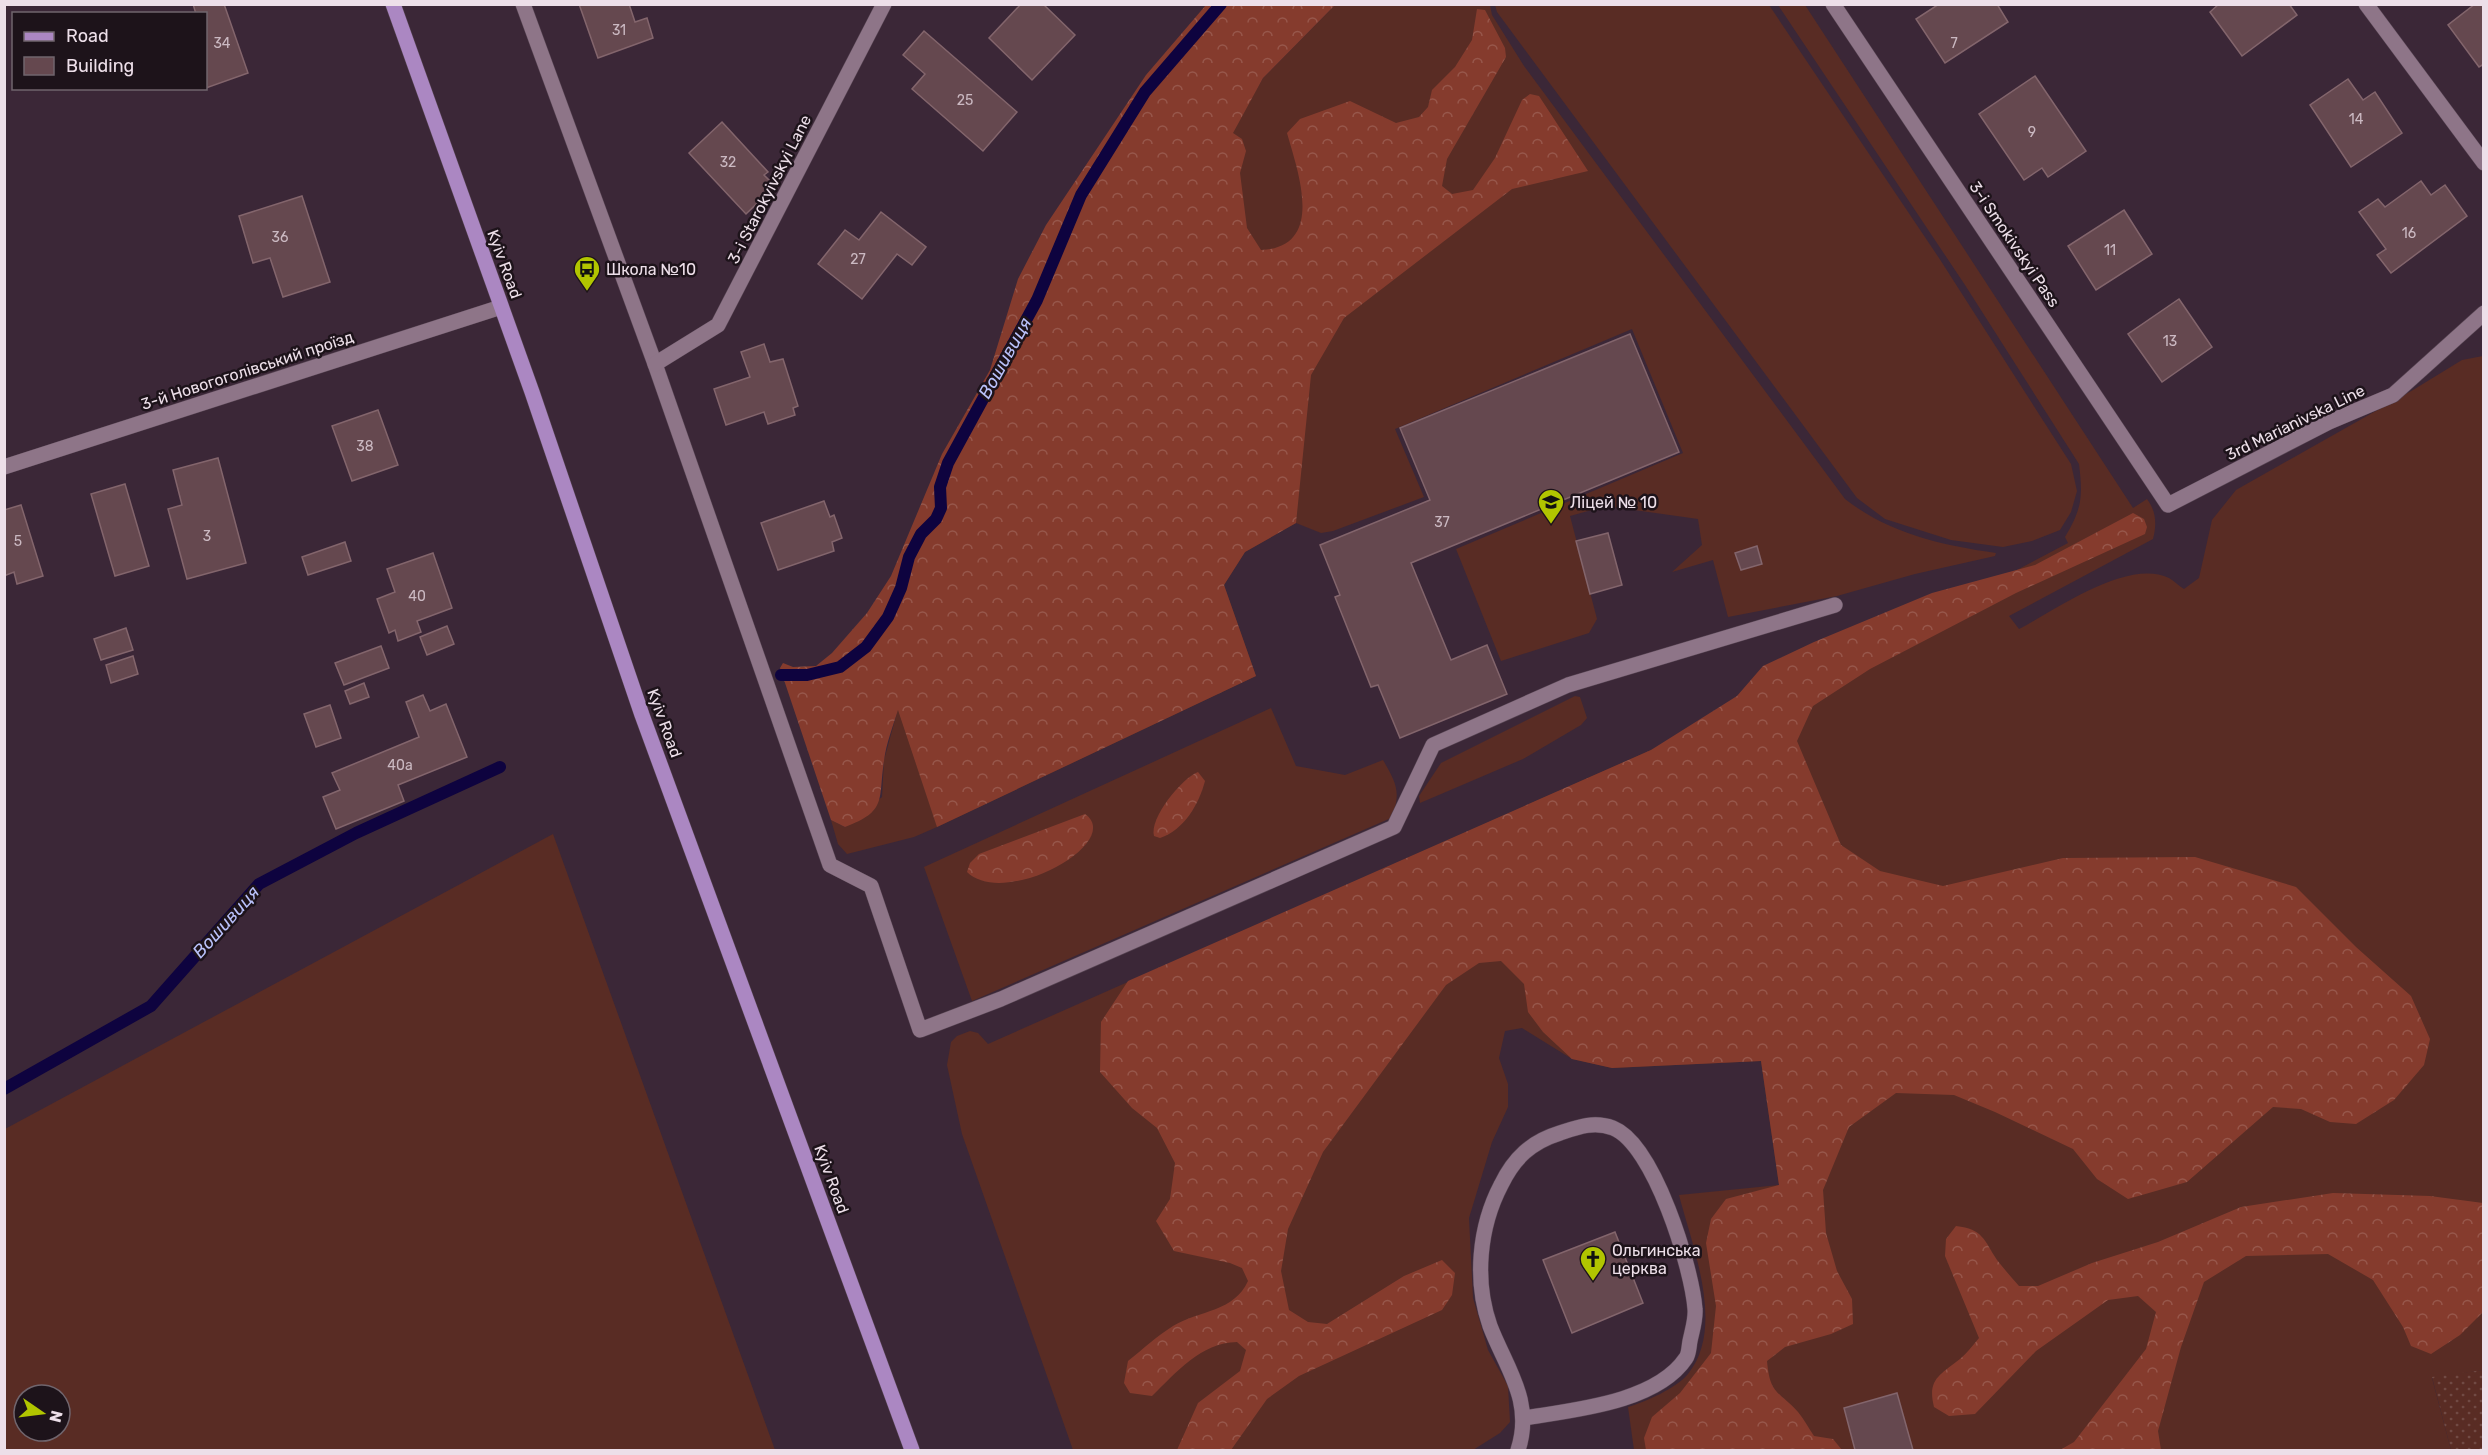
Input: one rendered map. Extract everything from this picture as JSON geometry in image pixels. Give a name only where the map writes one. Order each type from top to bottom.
[{"type":"main road","name":"Kyiv Road","points":[[393,4],[501,307],[642,716],[912,1450]]},
{"type":"street","points":[[523,4],[655,364],[830,866],[871,886],[920,1030],[1001,999],[1394,827],[1433,745],[1568,685],[1835,605]]},
{"type":"street","name":"3-i Starokyivskyi Lane","points":[[655,364],[718,325],[884,4]]},
{"type":"street","name":"3-i Smokivskyi Pass","points":[[1833,4],[2168,504]]},
{"type":"street","points":[[2366,4],[2484,163]]},
{"type":"street","name":"3-й Новогоголівський проїзд","points":[[4,467],[501,307]]},
{"type":"street","name":"3rd Marianivska Line","points":[[2168,504],[2329,422],[2393,395],[2484,312]]},
{"type":"street","points":[[1518,1450],[1524,1418],[1512,1371],[1490,1325],[1480,1281],[1483,1231],[1500,1186],[1517,1157],[1550,1136],[1589,1124],[1614,1128],[1637,1146],[1666,1203],[1687,1260],[1696,1311],[1687,1357],[1662,1380],[1614,1403],[1524,1418]]},
{"type":"shaded area","points":[[1335,5],[1490,5],[1492,15],[1524,66],[1845,499],[1862,511],[1898,529],[1936,542],[1996,553],[1995,556],[1915,574],[1837,596],[1728,617],[1713,560],[1672,572],[1702,545],[1698,519],[1606,506],[1570,516],[1597,619],[1589,633],[1501,661],[1456,549],[1683,453],[1632,329],[1395,429],[1424,497],[1333,531],[1321,533],[1296,523],[1245,552],[1224,585],[1256,676],[937,827],[914,837],[847,854],[838,844],[831,820],[845,827],[882,797],[884,760],[898,709],[1263,78]]},
{"type":"shaded area","points":[[1495,5],[1769,5],[1939,258],[2071,464],[2077,491],[2071,512],[2060,530],[2032,541],[2003,547],[1951,540],[1885,519],[1857,498],[1497,12]]},
{"type":"shaded area","points":[[1778,5],[1805,5],[2133,508],[2147,499],[2154,513],[2153,539],[2009,616],[2019,629],[2092,589],[2133,575],[2152,574],[2169,578],[2184,589],[2199,578],[2212,520],[2236,490],[2462,360],[2483,356],[2484,1370],[2432,1378],[2451,1450],[1634,1450],[1628,1407],[1660,1394],[1683,1379],[1699,1355],[1704,1333],[1703,1286],[1679,1195],[1779,1185],[1761,1061],[1612,1068],[1572,1059],[1522,1028],[1505,1031],[1499,1058],[1508,1084],[1508,1107],[1492,1142],[1469,1218],[1473,1298],[1488,1350],[1508,1386],[1510,1422],[1500,1433],[1473,1450],[1073,1450],[962,1134],[947,1065],[951,1042],[957,1036],[970,1031],[978,1033],[988,1044],[1651,750],[1857,654],[2068,543],[2065,537],[2080,502],[2079,464],[1965,285]]},
{"type":"shaded area","points":[[1575,696],[1580,697],[1587,718],[1581,725],[1523,759],[1420,803],[1419,796],[1441,763]]},
{"type":"shaded area","points":[[1271,708],[1296,766],[1345,775],[1383,760],[1397,794],[1391,818],[972,1001],[924,867]]},
{"type":"shaded area","points":[[553,834],[775,1450],[5,1450],[5,1129]]},
{"type":"shaded area","points":[[2483,1370],[2483,1450],[2451,1450],[2432,1377]]},
{"type":"green space","points":[[1206,5],[1335,5],[1263,78],[1233,133],[1242,139],[1246,151],[1240,173],[1247,228],[1261,250],[1281,246],[1294,236],[1301,222],[1301,186],[1287,133],[1300,119],[1350,101],[1396,123],[1419,117],[1428,107],[1432,90],[1455,67],[1472,40],[1477,9],[1485,10],[1505,48],[1506,57],[1447,159],[1442,186],[1452,194],[1473,190],[1495,158],[1522,100],[1530,94],[1539,96],[1588,171],[1512,189],[1344,318],[1311,375],[1296,523],[1245,552],[1224,585],[1256,676],[937,827],[898,710],[886,748],[880,794],[875,809],[859,821],[845,827],[831,820],[780,668],[783,663],[793,667],[816,666],[832,653],[867,613],[891,576],[942,454],[990,370],[1018,279],[1046,225],[1146,75]]},
{"type":"green space","points":[[2133,513],[2144,519],[2147,527],[2145,534],[2016,593],[1870,669],[1813,706],[1797,741],[1841,845],[1880,871],[1943,886],[2063,858],[2195,857],[2296,887],[2356,947],[2411,996],[2430,1039],[2424,1065],[2394,1100],[2356,1124],[2330,1122],[2301,1109],[2273,1107],[2187,1182],[2128,1199],[2097,1179],[2073,1149],[1995,1112],[1954,1095],[1896,1093],[1849,1127],[1823,1190],[1826,1233],[1837,1271],[1852,1299],[1853,1324],[1831,1334],[1785,1347],[1767,1361],[1770,1380],[1776,1391],[1798,1412],[1814,1436],[1833,1439],[1842,1450],[1646,1450],[1644,1438],[1652,1417],[1680,1393],[1711,1353],[1716,1306],[1706,1243],[1711,1219],[1726,1199],[1779,1185],[1761,1061],[1612,1068],[1572,1059],[1543,1032],[1528,1012],[1524,984],[1501,961],[1479,963],[1446,985],[1323,1152],[1288,1229],[1281,1271],[1289,1310],[1308,1322],[1327,1324],[1404,1276],[1442,1260],[1455,1273],[1452,1295],[1442,1310],[1299,1376],[1267,1399],[1231,1450],[1177,1450],[1198,1403],[1240,1371],[1246,1350],[1237,1342],[1212,1347],[1190,1360],[1152,1396],[1130,1393],[1124,1383],[1128,1361],[1173,1326],[1225,1305],[1234,1299],[1248,1281],[1242,1268],[1230,1263],[1174,1251],[1156,1221],[1170,1199],[1175,1163],[1157,1128],[1132,1108],[1100,1072],[1101,1022],[1128,981],[1651,750],[1737,696],[1763,666],[1814,642],[1932,593],[2035,565]]},
{"type":"green space","points":[[1198,772],[1205,781],[1199,798],[1189,815],[1169,834],[1160,838],[1154,836],[1157,819],[1168,800],[1184,782]]},
{"type":"green space","points":[[1085,814],[1093,826],[1089,840],[1075,854],[1055,867],[1032,877],[1007,882],[985,881],[967,872],[970,863],[979,854]]},
{"type":"green space","points":[[2333,1193],[2430,1196],[2483,1203],[2483,1312],[2460,1335],[2431,1354],[2411,1346],[2403,1327],[2373,1280],[2328,1254],[2246,1256],[2204,1282],[2181,1347],[2158,1431],[2161,1450],[2060,1450],[2074,1442],[2146,1349],[2156,1312],[2138,1296],[2108,1300],[2036,1351],[1975,1414],[1949,1416],[1934,1407],[1932,1390],[1937,1378],[1963,1357],[1979,1338],[1945,1256],[1946,1239],[1956,1226],[1972,1230],[1982,1237],[1997,1260],[2019,1286],[2038,1286],[2092,1263],[2158,1242],[2241,1207]]},
{"type":"building","points":[[193,4],[224,4],[248,73],[207,88],[207,12],[195,12]]},
{"type":"building","points":[[579,4],[629,4],[635,22],[647,18],[653,38],[598,58]]},
{"type":"building","points":[[1021,4],[1043,4],[1075,35],[1032,80],[989,38]]},
{"type":"building","points":[[1939,4],[1997,4],[2008,22],[1945,63],[1916,19]]},
{"type":"building","points":[[2219,4],[2289,4],[2297,15],[2242,56],[2210,12]]},
{"type":"building","points":[[2475,4],[2484,4],[2484,64],[2479,67],[2448,25]]},
{"type":"building","points":[[924,31],[1017,112],[983,151],[912,89],[925,74],[903,55]]},
{"type":"building","points":[[2035,76],[2086,151],[2048,177],[2042,168],[2024,180],[1979,114]]},
{"type":"building","points":[[2348,79],[2363,100],[2375,92],[2402,133],[2351,167],[2310,105]]},
{"type":"building","points":[[722,122],[768,172],[764,175],[775,186],[746,214],[689,153]]},
{"type":"building","points":[[2421,181],[2431,195],[2445,185],[2467,216],[2391,273],[2377,255],[2386,249],[2359,212],[2378,199],[2385,207]]},
{"type":"building","points":[[302,196],[330,282],[283,297],[270,258],[253,263],[239,216]]},
{"type":"building","points":[[2124,210],[2152,254],[2096,290],[2068,246]]},
{"type":"building","points":[[881,212],[926,247],[912,265],[897,254],[862,299],[818,264],[845,230],[859,240]]},
{"type":"building","points":[[2179,299],[2212,347],[2162,382],[2128,334]]},
{"type":"building","points":[[1630,334],[1679,452],[1411,563],[1451,660],[1487,645],[1507,694],[1400,738],[1378,685],[1371,687],[1335,597],[1340,595],[1320,545],[1430,500],[1400,428]]},
{"type":"building","points":[[764,344],[770,362],[783,359],[798,406],[793,408],[795,415],[768,424],[764,412],[726,425],[714,389],[750,377],[741,352]]},
{"type":"building","points":[[378,410],[398,465],[352,481],[332,426]]},
{"type":"building","points":[[218,458],[246,563],[187,579],[168,509],[182,505],[173,470]]},
{"type":"building","points":[[125,484],[149,566],[115,576],[91,494]]},
{"type":"building","points":[[824,501],[830,517],[834,515],[842,538],[832,542],[834,551],[778,570],[761,523]]},
{"type":"building","points":[[21,505],[43,576],[17,584],[14,572],[4,576],[4,510]]},
{"type":"building","points":[[1608,533],[1622,585],[1590,594],[1576,541]]},
{"type":"building","points":[[345,542],[351,561],[308,575],[302,557]]},
{"type":"building","points":[[1757,546],[1762,564],[1741,570],[1735,553]]},
{"type":"building","points":[[433,553],[452,608],[417,621],[421,632],[398,641],[395,630],[389,633],[377,599],[395,592],[387,569]]},
{"type":"building","points":[[447,626],[454,644],[427,655],[420,637]]},
{"type":"building","points":[[126,628],[133,650],[101,660],[94,639]]},
{"type":"building","points":[[381,646],[389,668],[344,685],[335,663]]},
{"type":"building","points":[[133,656],[138,674],[111,683],[106,665]]},
{"type":"building","points":[[364,683],[369,697],[350,704],[345,691]]},
{"type":"building","points":[[423,695],[430,711],[446,704],[467,757],[398,785],[404,801],[336,829],[323,797],[340,790],[332,773],[419,737],[406,702]]},
{"type":"building","points":[[330,705],[341,738],[316,747],[304,714]]},
{"type":"building","name":"Ольгинська церква","points":[[1615,1232],[1643,1303],[1572,1333],[1543,1260]]},
{"type":"building","points":[[1897,1393],[1913,1450],[1855,1450],[1844,1408]]},
{"type":"waterway","name":"Вошивиця","points":[[781,675],[807,675],[840,667],[866,647],[888,617],[901,588],[909,557],[921,534],[936,519],[941,508],[940,487],[948,463],[1037,300],[1081,195],[1145,92],[1221,4]]},
{"type":"waterway","name":"Вошивиця","points":[[4,1089],[151,1006],[259,884],[356,833],[500,767]]},
{"type":"place","name":"Школа №10","points":[[587,292]]},
{"type":"place","name":"Ліцей № 10","points":[[1551,525]]},
{"type":"place","name":"Ольгинська церква","points":[[1593,1282]]}]
